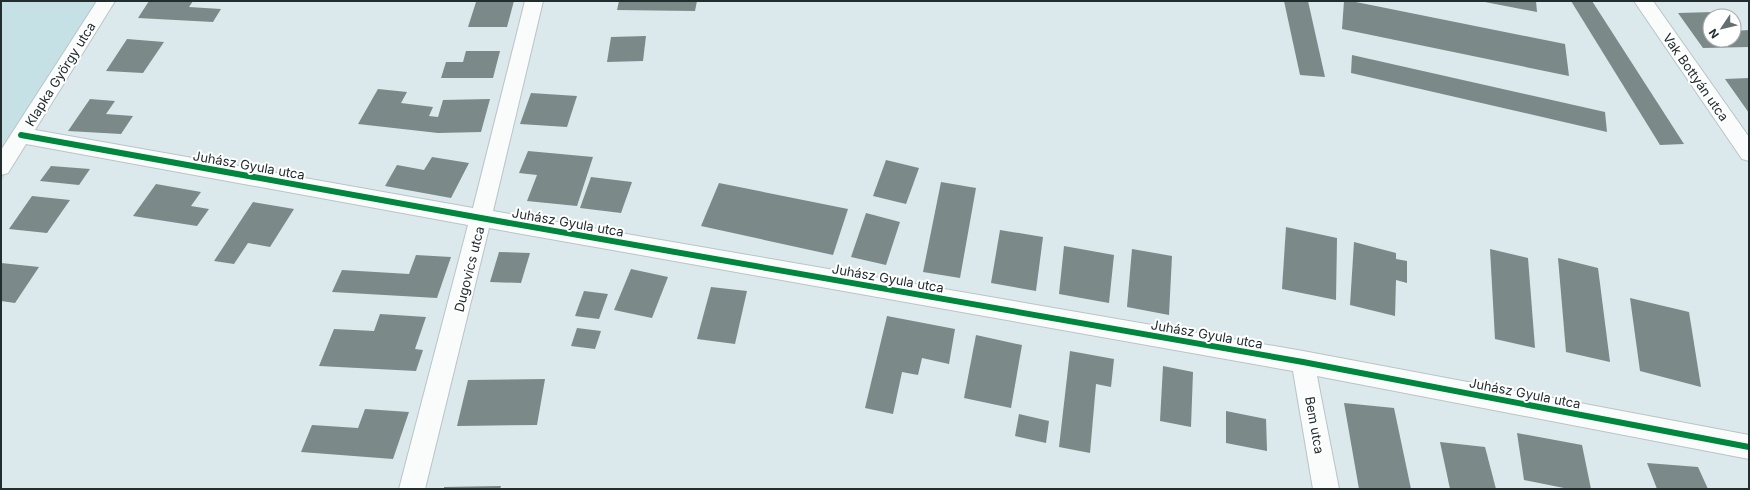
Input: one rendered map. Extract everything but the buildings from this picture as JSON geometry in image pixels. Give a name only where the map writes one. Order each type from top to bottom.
[{"type":"street","name":"Klapka György utca","points":[[1,168],[106,1]]},
{"type":"street","name":"Dugovics utca","points":[[412,489],[482,218],[534,1]]},
{"type":"street","name":"Vak Bottyán utca","points":[[1643,1],[1749,153]]},
{"type":"street","points":[[1727,122],[1749,125]]},
{"type":"street","name":"Juhász Gyula utca","points":[[21,135],[482,218],[1304,362],[1749,447]]},
{"type":"street","name":"Bem utca","points":[[1304,362],[1326,489]]},
{"type":"shaded area","points":[[1,1],[115,1],[1,182]]},
{"type":"cycle path","points":[[21,135],[481,218],[1303,362],[1749,447]]}]
